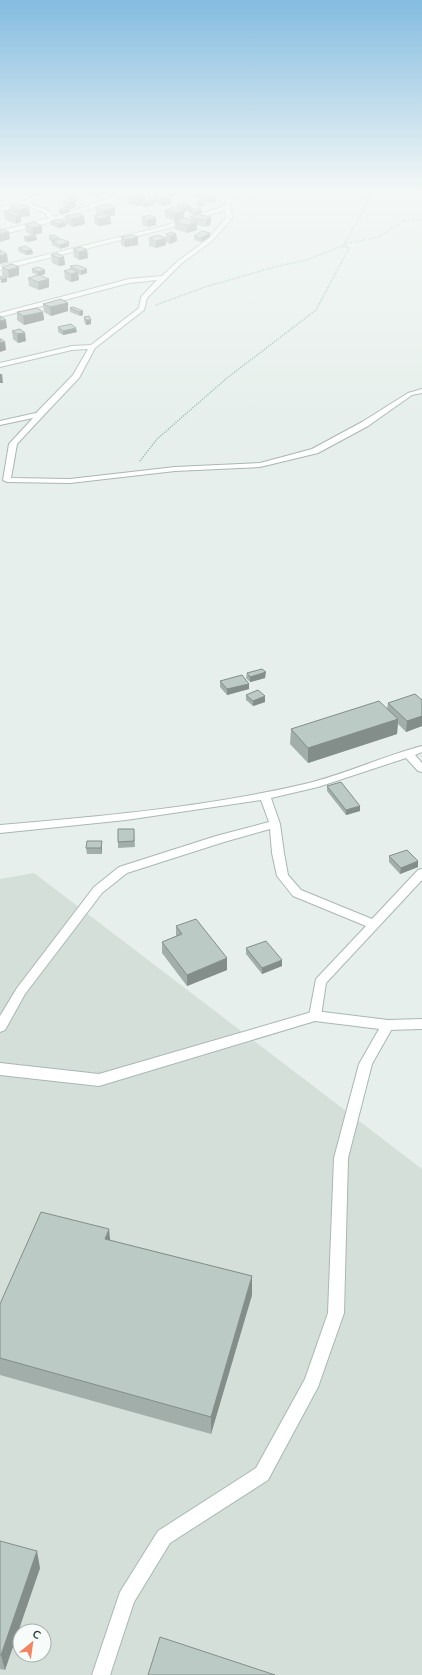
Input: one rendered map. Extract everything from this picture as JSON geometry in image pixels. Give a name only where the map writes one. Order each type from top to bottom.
[{"type":"street","points":[[40,414],[76,376],[93,346],[142,310],[144,297],[173,269]]},
{"type":"street","points":[[0,315],[129,281],[164,278]]},
{"type":"street","points":[[0,365],[72,348],[93,346]]},
{"type":"street","points":[[0,1069],[99,1080],[315,1016],[388,1025],[422,1024]]},
{"type":"lane","points":[[40,414],[13,444],[7,480],[70,481],[175,469],[260,465],[315,451],[365,424],[410,394],[422,391]]},
{"type":"lane","points":[[0,422],[40,414]]},
{"type":"lane","points":[[0,829],[126,817],[265,796],[314,785],[422,749]]},
{"type":"lane","points":[[408,754],[422,769]]},
{"type":"lane","points":[[265,796],[275,824],[278,853],[283,876],[297,893],[373,924]]},
{"type":"lane","points":[[0,1027],[21,991],[98,890],[123,870],[220,839],[275,824]]},
{"type":"lane","points":[[315,1016],[320,982],[422,873]]},
{"type":"lane","points":[[101,1675],[126,1598],[164,1537],[262,1474],[312,1382],[336,1314],[341,1158],[366,1064],[388,1025]]},
{"type":"path","points":[[142,310],[212,285],[267,269]]},
{"type":"path","points":[[130,474],[157,439],[227,378],[316,310],[338,269]]},
{"type":"shaded area","points":[[34,873],[422,1169],[422,1675],[0,1675],[0,879]]},
{"type":"building","points":[[32,269],[45,270],[38,272]]},
{"type":"building","points":[[71,269],[78,272],[71,274],[64,271]]},
{"type":"building","points":[[39,275],[49,279],[38,282],[28,278]]},
{"type":"building","points":[[4,276],[7,278],[0,279],[0,277]]},
{"type":"building","points":[[61,299],[68,303],[50,307],[43,304]]},
{"type":"building","points":[[73,307],[83,311],[79,312],[70,308]]},
{"type":"building","points":[[37,308],[43,312],[23,316],[17,312]]},
{"type":"building","points":[[0,316],[6,320],[0,321]]},
{"type":"building","points":[[89,316],[91,320],[86,320],[84,317]]},
{"type":"building","points":[[71,324],[76,328],[63,331],[58,327]]},
{"type":"building","points":[[20,329],[25,333],[17,334],[12,331]]},
{"type":"building","points":[[1,339],[5,342],[0,343]]},
{"type":"building","points":[[262,669],[266,672],[250,677],[247,673]]},
{"type":"building","points":[[242,675],[249,684],[227,689],[220,681]]},
{"type":"building","points":[[258,690],[265,696],[253,701],[246,695]]},
{"type":"building","points":[[415,694],[422,700],[422,716],[407,721],[388,703]]},
{"type":"building","points":[[379,701],[398,719],[308,748],[291,729]]},
{"type":"building","points":[[341,782],[360,806],[346,810],[327,786]]},
{"type":"building","points":[[118,829],[134,829],[134,841],[118,842]]},
{"type":"building","points":[[87,841],[102,841],[101,848],[86,848]]},
{"type":"building","points":[[407,850],[418,861],[401,868],[389,856]]},
{"type":"building","points":[[196,919],[227,958],[187,975],[162,942],[182,934],[176,926]]},
{"type":"building","points":[[266,941],[282,960],[262,968],[246,948]]},
{"type":"building","points":[[41,1212],[109,1229],[105,1239],[252,1276],[211,1417],[0,1358],[0,1304]]},
{"type":"building","points":[[0,1541],[37,1551],[0,1655]]},
{"type":"building","points":[[160,1637],[275,1675],[148,1675]]}]
